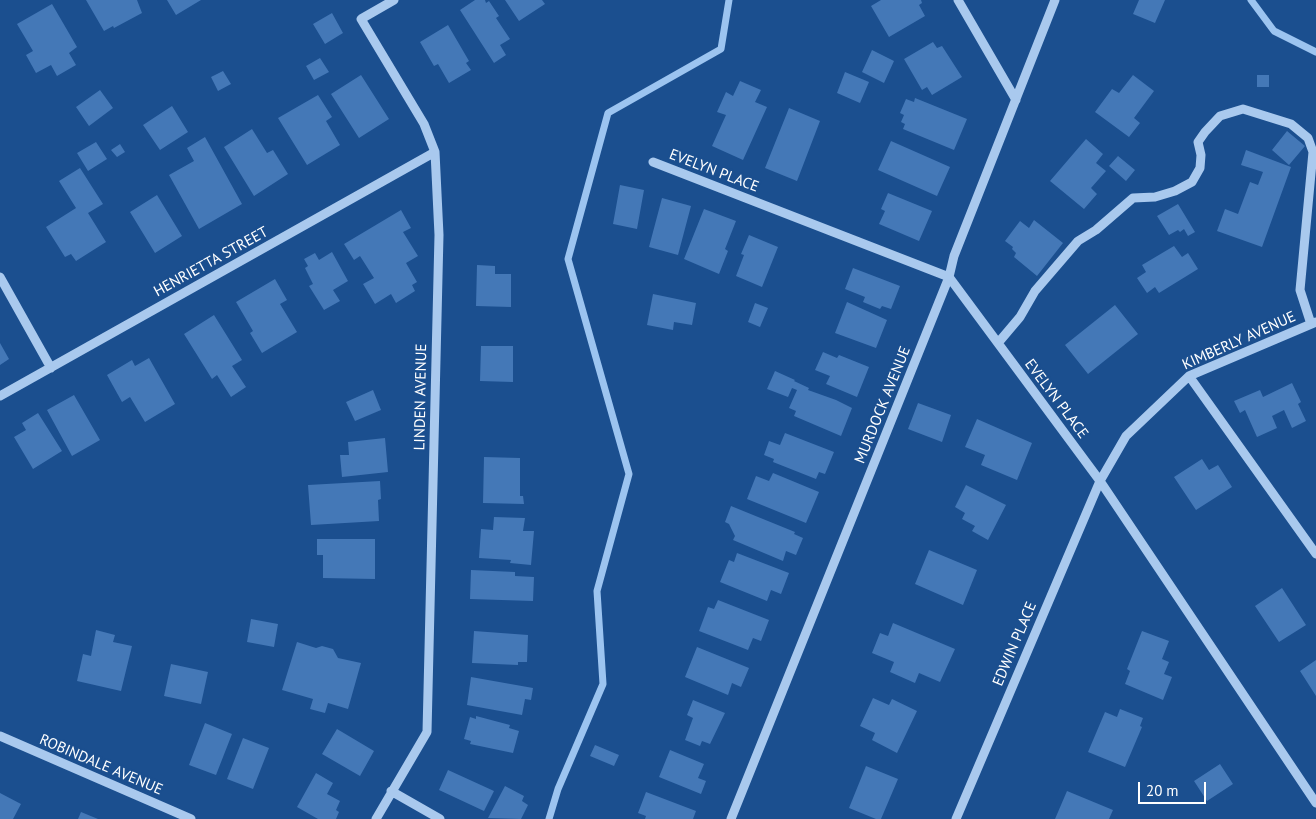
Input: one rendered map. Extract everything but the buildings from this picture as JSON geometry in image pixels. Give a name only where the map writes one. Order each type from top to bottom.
[{"type":"street","name":"LINDEN AVENUE","points":[[376,819],[427,732],[439,235],[435,152],[424,124],[361,20],[394,0]]},
{"type":"street","points":[[958,0],[1016,100]]},
{"type":"street","name":"MURDOCK AVENUE","points":[[731,819],[949,277],[954,256],[1056,0]]},
{"type":"street","points":[[998,343],[1020,317],[1035,290],[1078,241],[1096,230],[1133,198],[1155,197],[1175,191],[1192,182],[1200,168],[1201,155],[1198,142],[1220,116],[1243,109],[1291,124],[1308,138],[1313,152],[1300,290],[1313,323]]},
{"type":"street","name":"HENRIETTA STREET","points":[[0,396],[435,152]]},
{"type":"street","name":"EVELYN PLACE","points":[[654,162],[949,277],[1100,481],[1316,803]]},
{"type":"street","points":[[0,277],[51,368]]},
{"type":"street","name":"KIMBERLY AVENUE","points":[[1100,481],[1126,436],[1189,376],[1313,323]]},
{"type":"street","points":[[1189,376],[1316,554]]},
{"type":"street","name":"EDWIN PLACE","points":[[956,819],[1100,481]]},
{"type":"street","name":"ROBINDALE AVENUE","points":[[0,736],[173,815],[191,819]]},
{"type":"street","points":[[391,791],[440,819]]},
{"type":"waterway","points":[[549,819],[558,789],[603,684],[597,591],[629,474],[568,259],[608,113],[721,49],[729,0]]},
{"type":"waterway","points":[[1251,0],[1274,31],[1316,52]]}]
